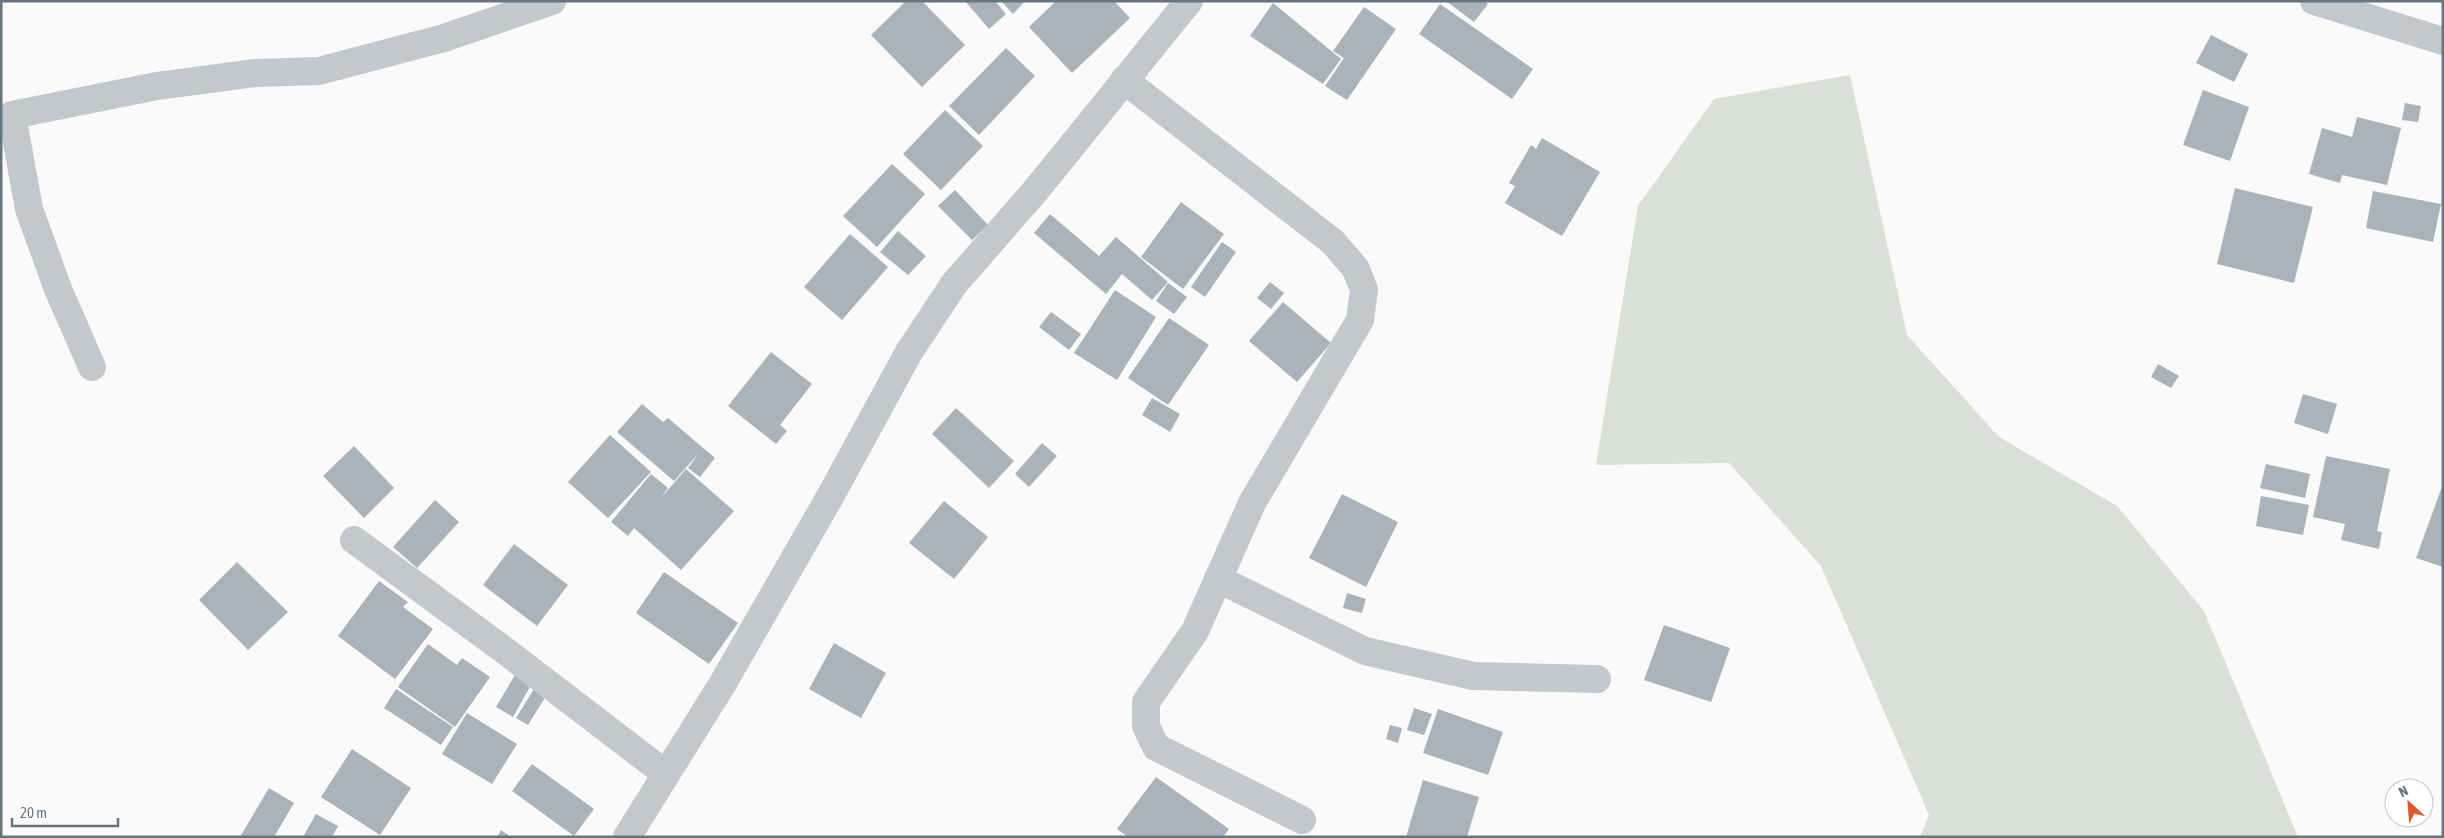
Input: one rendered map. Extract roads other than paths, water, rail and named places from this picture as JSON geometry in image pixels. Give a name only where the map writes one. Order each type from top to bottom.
[{"type":"street","points":[[92,367],[58,289],[29,209],[12,115],[157,86],[256,73],[319,71],[444,38],[552,1]]},
{"type":"street","points":[[627,837],[723,683],[831,495],[909,352],[954,284],[1036,190],[1189,1]]},
{"type":"street","points":[[2314,1],[2443,41]]},
{"type":"street","points":[[1124,80],[1333,242],[1356,269],[1364,290],[1360,320],[1252,503],[1195,630],[1146,702],[1146,726],[1156,747],[1302,820]]},
{"type":"street","points":[[354,540],[504,650],[666,774]]},
{"type":"street","points":[[1218,579],[1365,651],[1473,676],[1597,679]]}]
